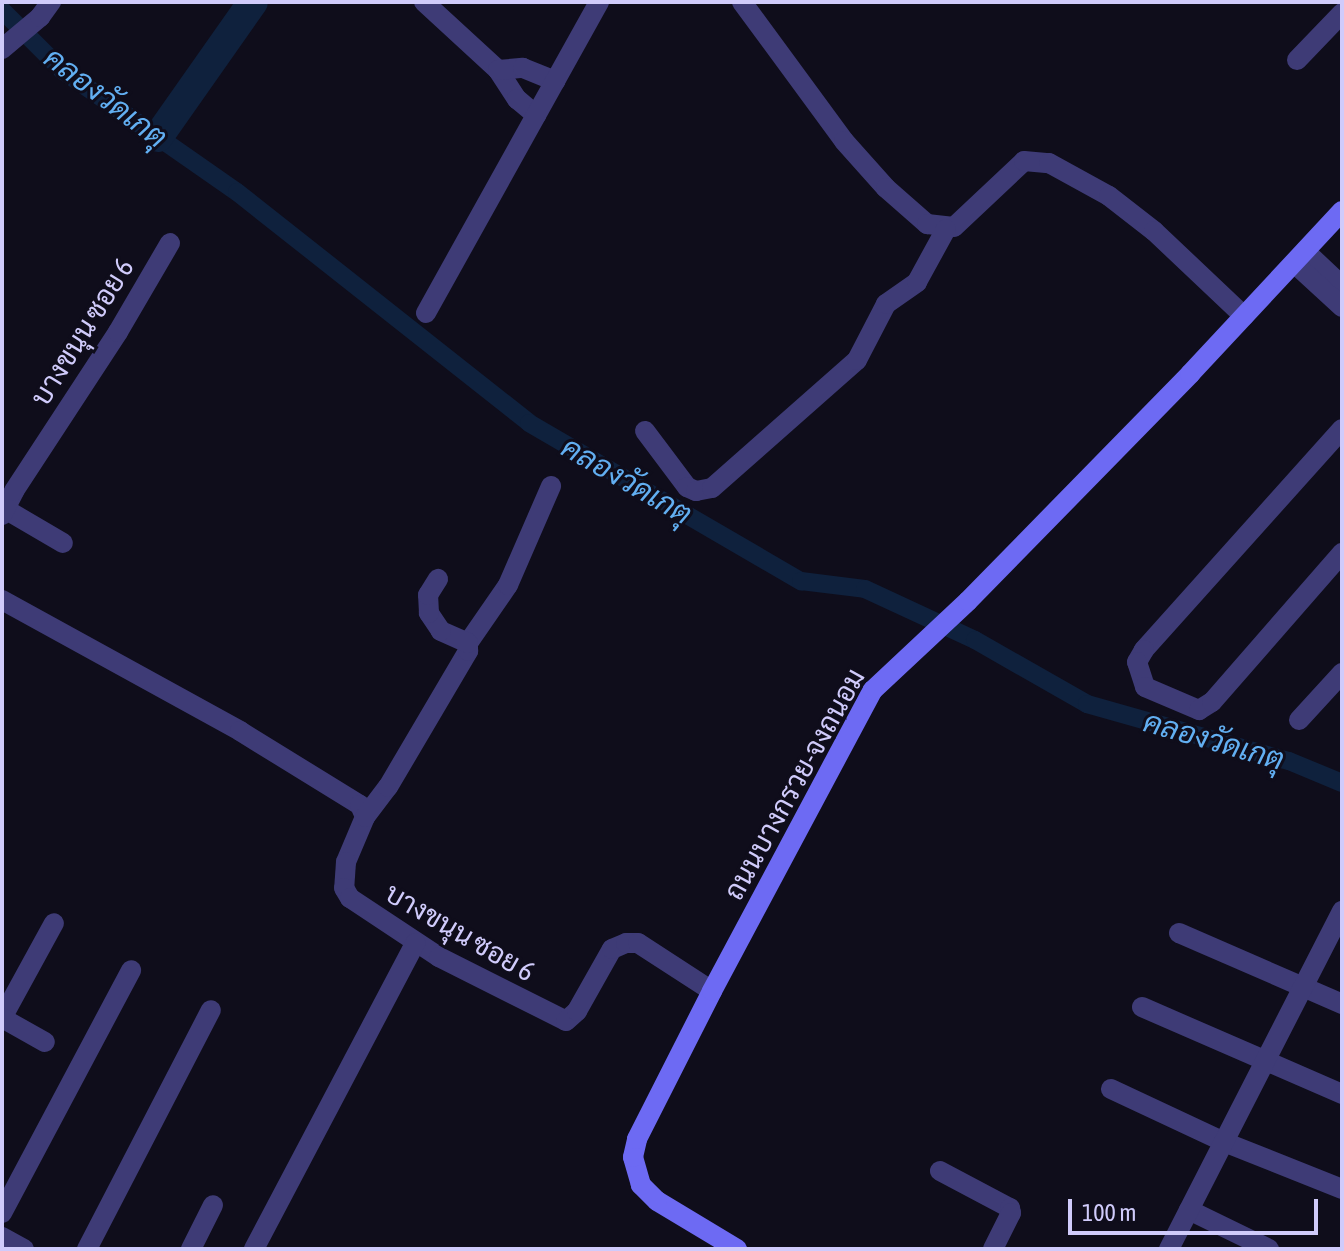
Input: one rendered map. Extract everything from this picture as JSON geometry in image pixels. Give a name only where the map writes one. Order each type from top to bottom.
[{"type":"street","points":[[424,2],[498,70],[517,99],[536,115]]},
{"type":"street","points":[[426,313],[599,2]]},
{"type":"street","points":[[742,2],[844,141],[886,188],[927,224],[946,229]]},
{"type":"street","points":[[8,46],[46,10]]},
{"type":"street","points":[[1297,60],[1342,13]]},
{"type":"street","points":[[498,70],[523,68],[555,81]]},
{"type":"street","points":[[645,431],[687,487],[696,491],[712,488],[730,476],[857,360],[886,304],[917,282],[946,229],[961,221],[1024,161],[1049,163],[1109,196],[1154,231],[1244,316]]},
{"type":"street","name":"ถนนบางกรวย-จงถนอม","points":[[737,1249],[657,1201],[635,1174],[637,1139],[712,991],[873,690],[968,601],[1342,211]]},
{"type":"street","name":"บางขนุน ซอย 6","points":[[6,500],[118,332],[170,243]]},
{"type":"street","points":[[1299,257],[1342,286]]},
{"type":"street","points":[[1299,257],[1342,307]]},
{"type":"street","points":[[1342,429],[1144,650],[1137,662],[1145,687],[1199,710],[1212,702],[1342,553]]},
{"type":"street","points":[[2,600],[240,731],[360,805],[365,817],[379,802],[468,651],[468,643],[508,585],[551,486]]},
{"type":"street","points":[[6,500],[63,543]]},
{"type":"street","points":[[438,579],[428,595],[429,613],[441,631],[468,643]]},
{"type":"street","points":[[1299,720],[1342,673]]},
{"type":"street","name":"บางขนุน ซอย 6","points":[[365,817],[346,862],[344,888],[350,898],[415,943],[566,1021],[577,1011],[612,949],[626,943],[638,943],[712,991]]},
{"type":"street","points":[[1169,1249],[1342,911]]},
{"type":"street","points":[[45,1042],[2,1018],[54,923]]},
{"type":"street","points":[[1179,933],[1342,1004]]},
{"type":"street","points":[[254,1249],[415,943]]},
{"type":"street","points":[[2,1213],[131,970]]},
{"type":"street","points":[[1142,1007],[1342,1094]]},
{"type":"street","points":[[87,1249],[211,1010]]},
{"type":"street","points":[[1111,1089],[1224,1142],[1342,1189]]},
{"type":"street","points":[[940,1171],[1010,1208],[1011,1213],[993,1249]]},
{"type":"street","points":[[191,1249],[213,1205]]},
{"type":"street","points":[[1189,1210],[1269,1249]]},
{"type":"street","points":[[2,1237],[24,1249]]},
{"type":"waterway","points":[[158,137],[253,2]]},
{"type":"waterway","name":"คลองวัดเกตุ","points":[[2,10],[62,70],[237,192],[529,423],[801,581],[865,589],[975,640],[1087,704],[1289,761],[1342,783]]}]
